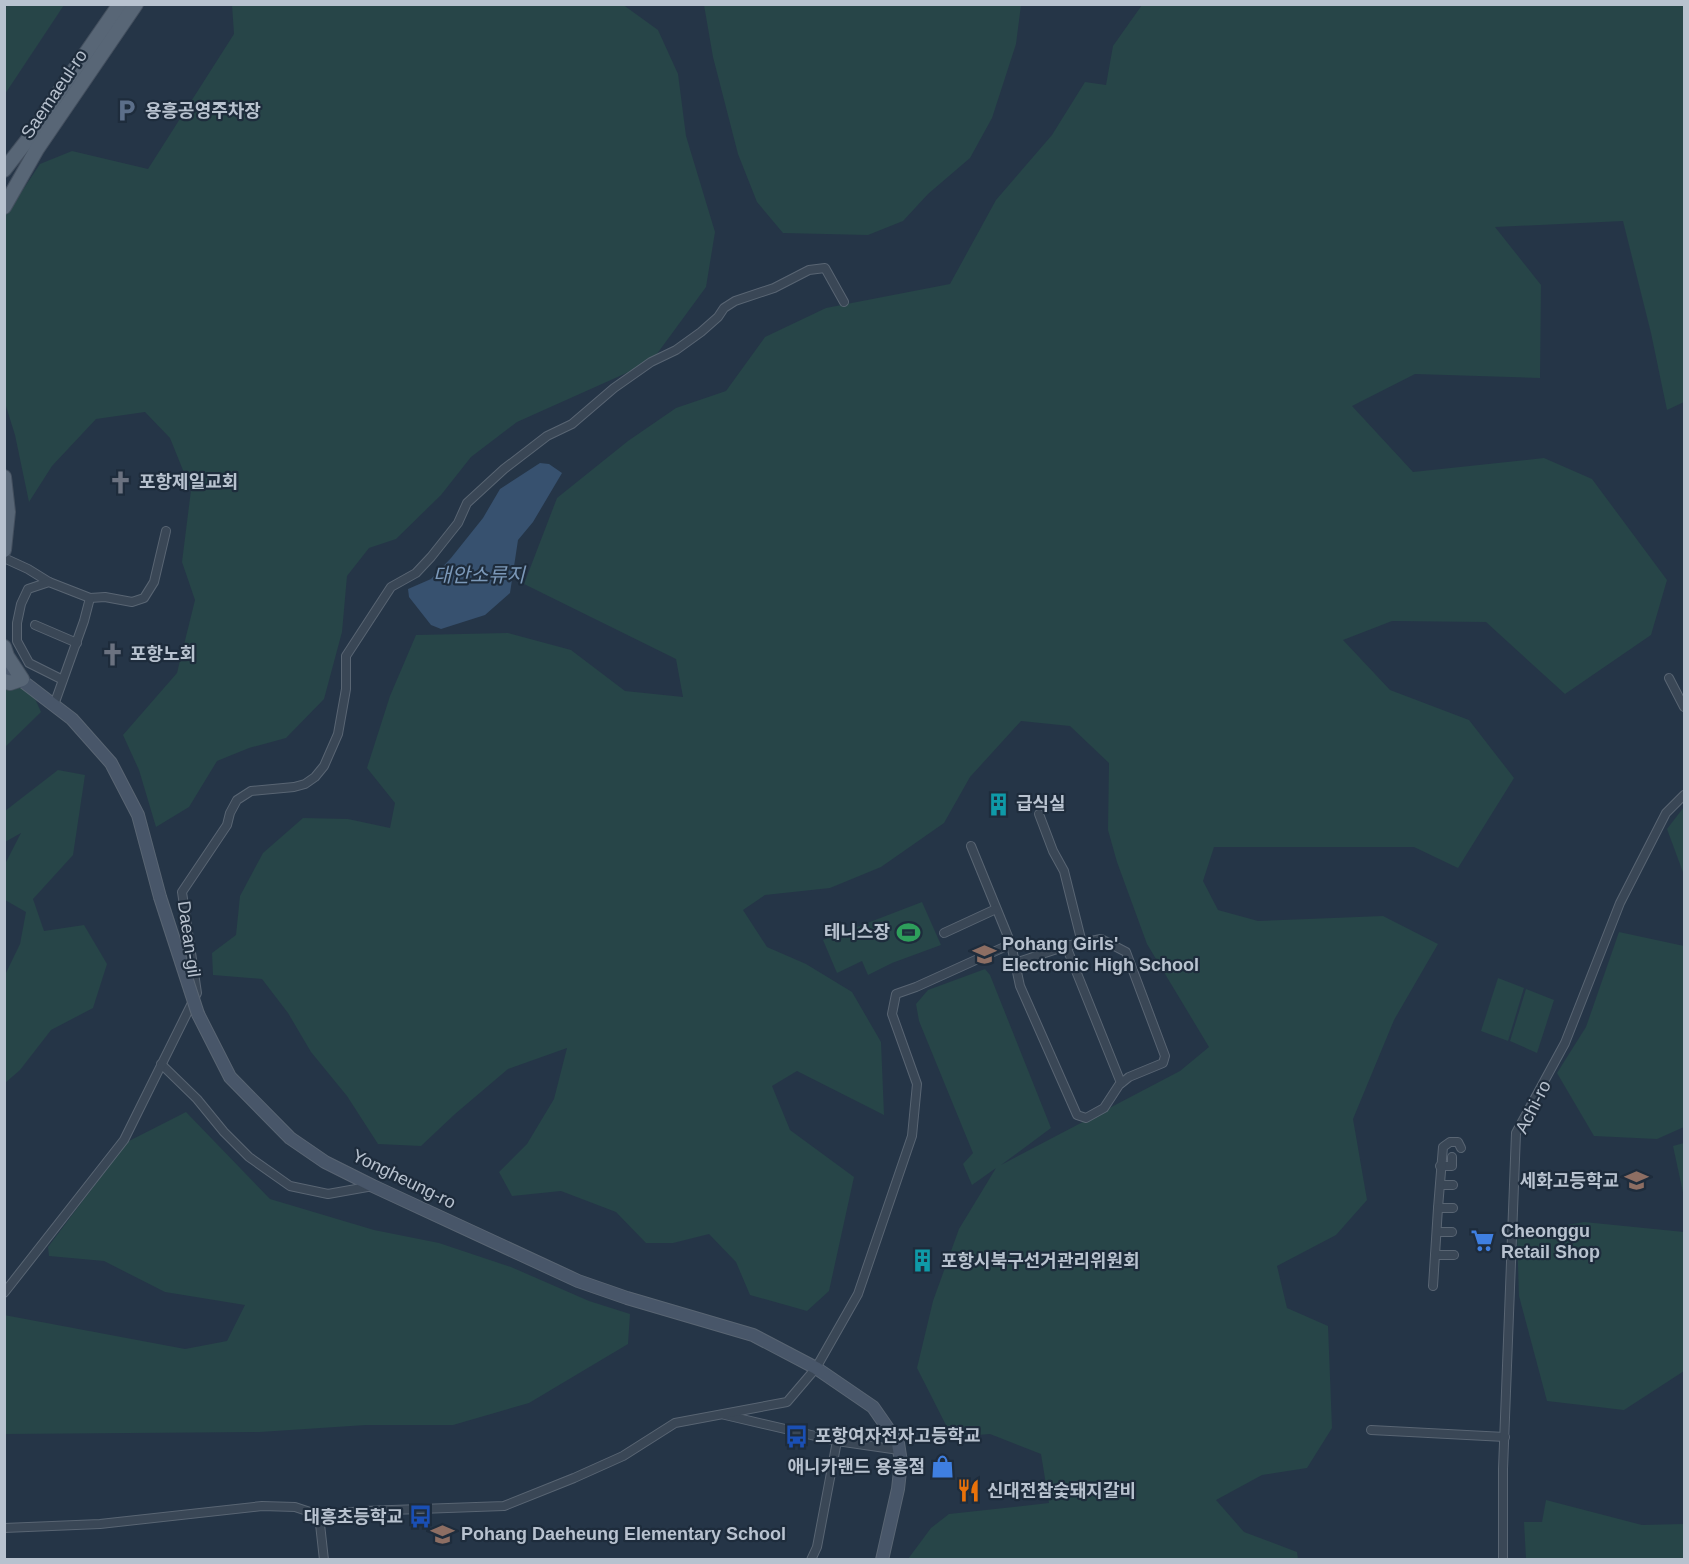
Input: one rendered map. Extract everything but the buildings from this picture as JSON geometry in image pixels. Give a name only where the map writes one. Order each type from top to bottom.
[{"type":"main road","name":"Saemaeul-ro","points":[[4,170],[29,138],[120,4]]},
{"type":"main road","name":"Saemaeul-ro","points":[[4,207],[37,149],[136,4]]},
{"type":"main road","points":[[4,477],[8,512],[4,549]]},
{"type":"main road","points":[[4,647],[22,679],[10,683],[4,681]]},
{"type":"main road","name":"Yongheung-ro","points":[[4,667],[72,720],[111,763],[138,815],[160,897],[198,1014],[230,1077],[290,1138],[325,1162],[578,1281],[753,1335],[816,1368],[873,1407],[898,1443],[901,1462],[898,1489],[882,1560]]},
{"type":"street","name":"Daean-gil","points":[[4,1293],[124,1140],[197,993],[182,892],[227,825],[237,800],[252,791],[305,784],[324,766],[338,734],[346,689],[346,656],[391,587],[416,573],[458,523],[467,503],[504,469],[547,436],[572,424],[614,388],[651,362],[676,350],[702,332],[724,308],[735,301],[774,288],[808,270],[825,268],[844,302]]},
{"type":"street","points":[[4,558],[49,582],[90,597],[132,602],[144,598],[154,582],[166,531]]},
{"type":"street","points":[[49,582],[28,589],[21,604],[17,623],[17,641],[28,663],[63,680]]},
{"type":"street","points":[[54,705],[90,597]]},
{"type":"street","points":[[35,625],[76,643]]},
{"type":"street","points":[[1669,678],[1684,707]]},
{"type":"street","name":"Achi-ro","points":[[1503,1560],[1516,1133],[1565,1043],[1620,903],[1666,813],[1684,795]]},
{"type":"street","points":[[1038,814],[1064,871],[1082,943]]},
{"type":"street","points":[[971,846],[1011,944],[1015,963],[1020,986],[1077,1115],[1086,1118],[1104,1108],[1121,1083],[1129,1077],[1163,1063],[1165,1056],[1126,952],[1101,939],[1066,946],[1015,963]]},
{"type":"street","points":[[944,933],[996,909]]},
{"type":"street","points":[[4,1528],[100,1524],[262,1506],[295,1507],[319,1515],[364,1511],[504,1506],[623,1456],[675,1423],[787,1402],[816,1368],[858,1294],[912,1136],[917,1084],[892,1014],[896,994],[1011,944]]},
{"type":"street","points":[[1066,946],[1121,1083]]},
{"type":"street","points":[[161,1064],[197,1099],[224,1132],[249,1157],[290,1186],[328,1194],[373,1186]]},
{"type":"street","points":[[1433,1286],[1443,1147],[1450,1142],[1458,1142],[1461,1148]]},
{"type":"street","points":[[1440,1166],[1452,1166],[1452,1157]]},
{"type":"street","points":[[1440,1185],[1453,1185]]},
{"type":"street","points":[[1438,1208],[1453,1208]]},
{"type":"street","points":[[1437,1232],[1452,1232]]},
{"type":"street","points":[[1435,1255],[1454,1255]]},
{"type":"street","points":[[722,1415],[837,1441],[899,1450]]},
{"type":"street","points":[[1371,1430],[1505,1437]]},
{"type":"street","points":[[811,1560],[817,1547],[837,1441]]},
{"type":"street","points":[[319,1515],[324,1560]]},
{"type":"green space","points":[[622,4],[658,30],[678,74],[686,136],[715,232],[706,287],[651,362],[517,422],[471,457],[441,495],[396,539],[369,548],[347,576],[342,632],[324,699],[286,738],[249,748],[217,761],[189,807],[156,827],[139,770],[123,735],[177,673],[195,600],[182,562],[191,490],[170,438],[145,412],[96,419],[52,466],[29,502],[15,435],[5,403],[4,218],[40,164],[72,151],[148,169],[234,34],[232,5]]},
{"type":"green space","points":[[704,4],[1021,5],[1016,44],[992,118],[970,158],[928,194],[903,221],[868,235],[783,233],[757,202],[738,154],[713,57]]},
{"type":"green space","points":[[7,5],[64,5],[5,94],[4,12]]},
{"type":"green space","points":[[1142,5],[1684,5],[1684,402],[1667,410],[1651,333],[1623,221],[1495,227],[1541,285],[1540,378],[1415,374],[1352,406],[1413,472],[1544,458],[1592,479],[1667,580],[1651,635],[1565,694],[1486,622],[1392,621],[1343,640],[1390,690],[1469,720],[1514,778],[1458,868],[1414,847],[1214,847],[1203,881],[1218,910],[1258,921],[1383,916],[1438,944],[1394,1020],[1353,1119],[1367,1200],[1336,1235],[1277,1266],[1287,1308],[1328,1326],[1332,1428],[1307,1468],[1262,1475],[1216,1500],[1244,1532],[1297,1552],[1298,1559],[908,1559],[931,1528],[949,1514],[1049,1503],[1041,1454],[990,1434],[952,1437],[917,1368],[933,1301],[959,1229],[996,1168],[972,1185],[963,1164],[973,1153],[919,1021],[916,1004],[928,990],[985,969],[990,975],[1051,1128],[1001,1165],[1180,1071],[1209,1047],[1147,944],[1117,862],[1108,830],[1109,763],[1070,726],[1021,721],[970,777],[944,823],[881,867],[830,888],[765,895],[743,910],[767,947],[806,964],[852,992],[881,1042],[884,1115],[797,1071],[772,1086],[790,1130],[854,1177],[829,1291],[807,1311],[750,1295],[736,1262],[709,1234],[673,1243],[646,1243],[616,1212],[561,1191],[512,1196],[499,1172],[527,1144],[554,1099],[567,1048],[508,1069],[421,1146],[378,1144],[347,1096],[311,1052],[288,1013],[262,979],[213,975],[212,953],[236,935],[240,896],[263,853],[303,818],[348,819],[390,828],[395,803],[367,768],[390,696],[416,635],[508,633],[571,650],[625,691],[683,697],[676,659],[524,584],[557,498],[628,441],[676,408],[726,391],[765,337],[826,308],[950,284],[996,200],[1052,135],[1085,82],[1106,85],[1113,46]]},
{"type":"green space","points":[[5,669],[28,683],[41,712],[5,747]]},
{"type":"green space","points":[[58,770],[85,775],[73,855],[33,899],[44,931],[84,925],[107,964],[93,1008],[51,1030],[20,1070],[5,1083],[5,975],[20,944],[26,912],[5,900],[5,864],[21,833],[5,842],[5,811]]},
{"type":"green space","points":[[1684,807],[1684,875],[1667,829]]},
{"type":"green space","points":[[922,902],[941,945],[892,963],[868,975],[862,961],[837,973],[823,940]]},
{"type":"green space","points":[[1619,932],[1684,946],[1684,1127],[1657,1139],[1594,1136],[1557,1073],[1586,1027]]},
{"type":"green space","points":[[1498,978],[1524,988],[1508,1041],[1481,1031]]},
{"type":"green space","points":[[1526,989],[1554,1000],[1537,1053],[1510,1041]]},
{"type":"green space","points":[[186,1112],[270,1199],[374,1230],[439,1243],[511,1267],[589,1301],[630,1314],[628,1344],[529,1403],[453,1425],[366,1425],[260,1432],[5,1434],[4,1315],[185,1349],[227,1341],[245,1305],[165,1292],[104,1261],[49,1256],[48,1247],[127,1142]]},
{"type":"green space","points":[[1684,1143],[1684,1197],[1673,1146]]},
{"type":"green space","points":[[1584,1222],[1684,1232],[1684,1371],[1624,1410],[1547,1401],[1519,1296],[1517,1234]]},
{"type":"green space","points":[[1546,1500],[1642,1525],[1684,1524],[1684,1559],[1526,1559],[1524,1522],[1542,1522]]},
{"type":"water","name":"대안소류지","points":[[540,463],[549,464],[562,473],[533,522],[518,540],[510,593],[485,615],[441,629],[431,625],[409,597],[408,589],[431,579],[451,558],[483,518],[500,489]]},
{"type":"place","name":"용흥공영주차장","points":[[127,111]]},
{"type":"place","name":"포항제일교회","points":[[121,482]]},
{"type":"place","name":"포항노회","points":[[112,654]]},
{"type":"place","name":"급식실","points":[[998,804]]},
{"type":"place","name":"테니스장","points":[[908,932]]},
{"type":"place","name":"Pohang Girls' Electronic High School","points":[[984,954]]},
{"type":"place","name":"세화고등학교","points":[[1637,1181]]},
{"type":"place","name":"Cheonggu Retail Shop","points":[[1483,1241]]},
{"type":"place","name":"포항시북구선거관리위원회","points":[[923,1261]]},
{"type":"place","name":"포항여자전자고등학교","points":[[797,1436]]},
{"type":"place","name":"애니카랜드 용흥점","points":[[943,1467]]},
{"type":"place","name":"신대전참숯돼지갈비","points":[[969,1491]]},
{"type":"place","name":"대흥초등학교","points":[[421,1517]]},
{"type":"place","name":"Pohang Daeheung Elementary School","points":[[443,1534]]}]
